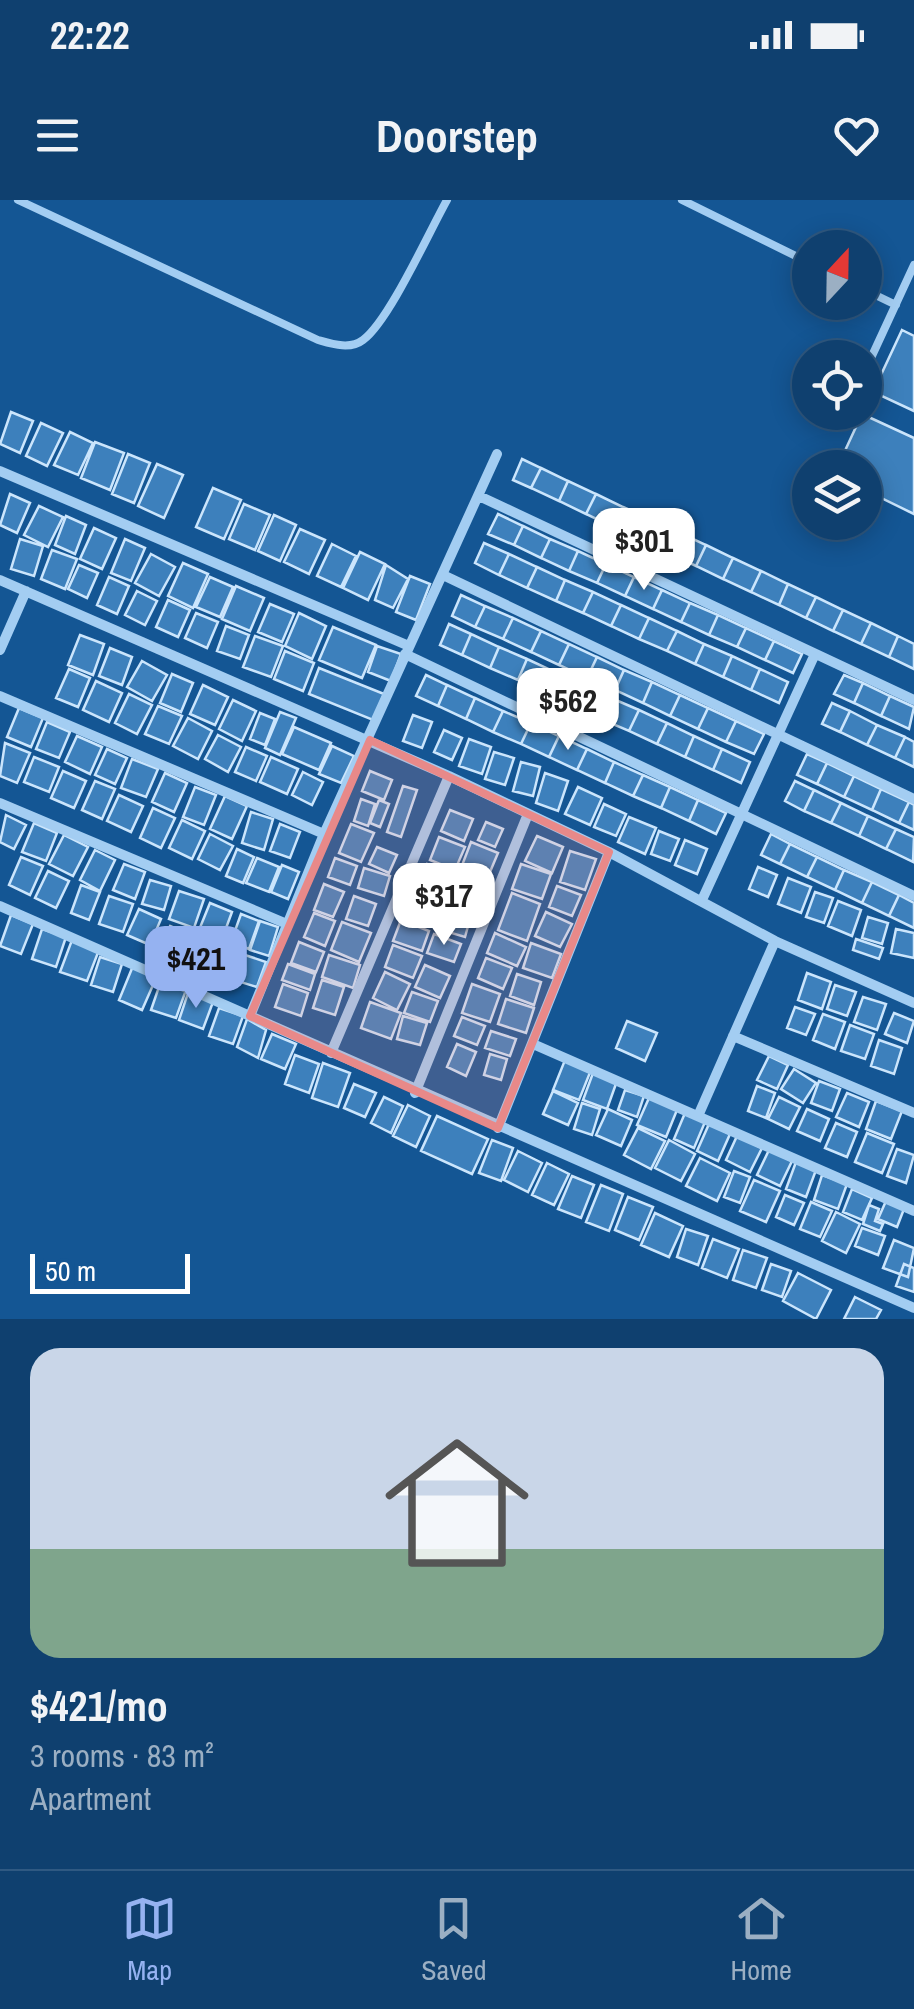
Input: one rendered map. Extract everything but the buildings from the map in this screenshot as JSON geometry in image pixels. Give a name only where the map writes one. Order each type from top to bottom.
[{"type":"street","points":[[250,1016],[324,834],[498,454]]},
{"type":"street","points":[[0,471],[407,650],[914,896]]},
{"type":"street","points":[[479,496],[914,700]]},
{"type":"street","points":[[443,576],[914,799]]},
{"type":"street","points":[[0,580],[449,776],[609,852],[774,941],[914,1003]]},
{"type":"street","points":[[0,650],[26,591]]},
{"type":"street","points":[[702,900],[815,654]]},
{"type":"street","points":[[0,696],[324,834]]},
{"type":"street","points":[[332,1053],[449,776]]},
{"type":"street","points":[[0,803],[286,924]]},
{"type":"street","points":[[415,1092],[528,814]]},
{"type":"street","points":[[498,1128],[609,852]]},
{"type":"street","points":[[0,906],[415,1092],[914,1308]]},
{"type":"street","points":[[698,1116],[774,941]]},
{"type":"street","points":[[733,1036],[914,1113]]},
{"type":"street","points":[[532,1044],[914,1211]]},
{"type":"lane","points":[[18,200],[318,340],[342,346],[361,342],[377,324],[447,200]]},
{"type":"lane","points":[[682,200],[792,254]]},
{"type":"lane","points":[[880,340],[914,265]]},
{"type":"lane","points":[[882,298],[896,305]]},
{"type":"highlighted area","points":[[370,740],[609,852],[498,1128],[250,1016]]}]
